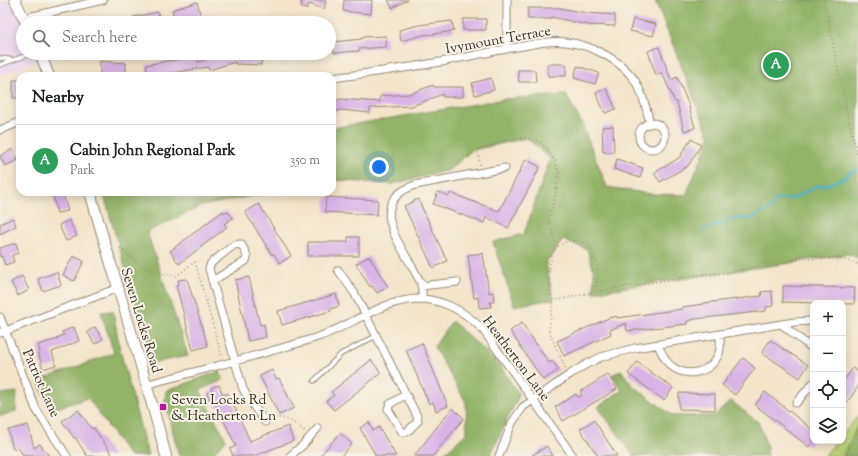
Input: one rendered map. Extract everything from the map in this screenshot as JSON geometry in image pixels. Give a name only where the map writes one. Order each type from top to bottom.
[{"type":"main road","points":[[15,0],[23,16]]},
{"type":"main road","points":[[43,60],[47,72]]},
{"type":"main road","name":"Seven Locks Road","points":[[91,196],[148,384],[166,456]]},
{"type":"street","points":[[44,16],[103,0]]},
{"type":"street","points":[[507,0],[507,48]]},
{"type":"street","name":"Ivymount Terrace","points":[[336,77],[438,62],[545,42],[565,42],[588,46],[608,56],[623,68],[637,84],[646,104],[650,124]]},
{"type":"street","points":[[0,130],[16,124]]},
{"type":"street","points":[[422,299],[422,286],[392,230],[389,218],[392,201],[403,190],[415,185],[505,168]]},
{"type":"street","points":[[212,281],[246,261],[248,258],[247,254],[241,244],[234,245],[210,263],[209,269],[212,281],[234,360],[243,389],[265,422]]},
{"type":"street","points":[[338,270],[355,294],[417,416],[418,421],[406,432],[402,432],[388,409],[390,404],[406,395]]},
{"type":"street","points":[[422,286],[457,282]]},
{"type":"street","points":[[3,332],[118,288]]},
{"type":"street","name":"Heatherton Lane","points":[[148,384],[319,336],[365,314],[394,303],[422,299],[442,303],[460,310],[483,330],[573,456]]},
{"type":"street","name":"Patriot Lane","points":[[0,317],[3,332],[36,409],[67,456]]},
{"type":"street","points":[[499,456],[512,422],[524,407],[569,375],[601,357],[620,351],[781,324],[810,321]]},
{"type":"street","points":[[781,324],[810,347]]},
{"type":"street","points":[[658,345],[666,360],[675,368],[682,372],[697,372],[709,367],[716,358],[720,346],[720,334]]},
{"type":"street","points":[[796,402],[810,386]]},
{"type":"street","points":[[290,456],[303,445],[318,428]]},
{"type":"lane","points":[[0,58],[14,60]]},
{"type":"lane","points":[[0,65],[14,60]]},
{"type":"lane","points":[[314,381],[341,354],[376,336]]},
{"type":"path","points":[[824,0],[849,122],[858,157]]},
{"type":"path","points":[[482,173],[478,150],[512,138],[527,138],[539,141],[555,161],[559,173],[554,202],[548,219],[557,247]]},
{"type":"path","points":[[569,375],[549,331],[553,301],[548,272],[552,253],[557,247],[566,242],[576,240],[588,244],[597,261],[598,282],[594,292]]},
{"type":"path","points":[[117,245],[129,256],[150,271],[176,276],[194,262],[224,363]]},
{"type":"path","points":[[553,301],[594,292],[704,274],[728,273],[770,263],[838,258],[858,264]]},
{"type":"path","points":[[265,422],[274,418],[288,419],[311,436]]},
{"type":"path","points":[[840,456],[844,450],[854,443],[858,435]]},
{"type":"shaded area","points":[[0,0],[15,0],[21,16],[16,16],[16,60],[39,60],[0,75]]},
{"type":"green space","points":[[655,0],[858,0],[858,258],[849,254],[594,292],[594,271],[587,249],[563,240],[546,262],[553,299],[514,306],[493,242],[524,234],[550,159],[527,138],[472,150],[449,170],[393,184],[336,180],[336,127],[505,99],[566,95],[581,122],[607,187],[650,194],[686,195],[710,138]]},
{"type":"green space","points":[[104,196],[253,196],[201,206],[147,232],[188,356],[153,363]]},
{"type":"green space","points":[[113,311],[120,350],[148,456],[129,456],[88,398],[50,410],[38,381],[114,353],[101,312]]},
{"type":"green space","points":[[452,321],[499,364],[519,395],[490,456],[441,456],[467,433],[466,402],[434,347]]},
{"type":"green space","points":[[621,370],[632,385],[673,416],[714,416],[731,401],[759,423],[767,447],[768,456],[634,456],[598,407],[622,390],[612,375]]},
{"type":"green space","points":[[220,371],[223,380],[200,390],[226,440],[214,452],[215,456],[179,456],[165,400],[166,391]]},
{"type":"green space","points":[[17,392],[16,411],[0,416],[0,394]]},
{"type":"green space","points":[[858,416],[858,456],[824,456],[834,444],[846,444],[846,430]]},
{"type":"green space","points":[[858,425],[858,456],[843,456]]},
{"type":"building","points":[[300,0],[326,0],[324,9],[308,4],[307,9],[301,8],[302,2],[300,2]]},
{"type":"building","points":[[344,0],[372,0],[371,14],[343,11]]},
{"type":"building","points":[[388,0],[408,0],[392,8]]},
{"type":"building","points":[[197,2],[201,16],[174,16],[172,10]]},
{"type":"building","points":[[528,8],[560,8],[586,13],[615,15],[615,26],[588,25],[551,17],[551,19],[528,19]]},
{"type":"building","points":[[158,12],[159,16],[138,16]]},
{"type":"building","points":[[463,19],[486,19],[486,30],[463,30]]},
{"type":"building","points":[[633,19],[656,24],[653,36],[630,31]]},
{"type":"building","points":[[452,21],[454,31],[427,34],[401,41],[399,30],[419,25]]},
{"type":"building","points":[[386,36],[386,47],[336,53],[336,42],[362,39],[362,37]]},
{"type":"building","points":[[659,47],[671,80],[677,77],[688,103],[695,128],[684,131],[677,102],[675,102],[662,73],[656,75],[648,51]]},
{"type":"building","points":[[174,60],[198,60],[198,62],[205,60],[261,60],[261,65],[235,64],[235,62],[209,70],[208,67],[177,72],[147,72],[146,65]]},
{"type":"building","points":[[100,61],[126,63],[126,72],[100,72]]},
{"type":"building","points":[[548,64],[566,64],[566,76],[548,76]]},
{"type":"building","points":[[577,66],[599,73],[595,84],[574,78]]},
{"type":"building","points":[[518,70],[535,70],[536,82],[519,82]]},
{"type":"building","points":[[491,78],[494,90],[475,95],[472,83]]},
{"type":"building","points":[[13,80],[16,80],[16,98],[13,98]]},
{"type":"building","points":[[433,85],[434,87],[463,87],[463,97],[443,97],[443,94],[412,106],[370,108],[370,113],[340,110],[336,112],[336,101],[341,99],[380,102],[380,96],[409,94]]},
{"type":"building","points":[[606,88],[616,109],[605,113],[596,93]]},
{"type":"building","points":[[613,126],[614,152],[603,152],[602,127]]},
{"type":"building","points":[[691,139],[701,145],[688,166],[660,182],[654,173],[679,158]]},
{"type":"building","points":[[13,149],[16,156],[16,161],[5,166],[0,156]]},
{"type":"building","points":[[526,159],[540,167],[508,228],[486,217],[484,223],[433,204],[438,192],[449,196],[450,193],[499,211]]},
{"type":"building","points":[[617,159],[643,168],[640,178],[614,169]]},
{"type":"building","points":[[53,196],[64,196],[68,211],[57,213]]},
{"type":"building","points":[[326,197],[378,200],[377,215],[325,212]]},
{"type":"building","points":[[418,199],[447,261],[433,268],[404,206]]},
{"type":"building","points":[[259,204],[291,256],[280,263],[274,254],[272,255],[245,212]]},
{"type":"building","points":[[223,211],[224,213],[227,211],[233,218],[224,224],[227,227],[179,264],[170,251]]},
{"type":"building","points":[[13,218],[16,226],[0,234],[0,224]]},
{"type":"building","points":[[69,220],[77,236],[66,241],[59,225]]},
{"type":"building","points":[[348,237],[359,237],[359,256],[308,256],[308,242],[348,242]]},
{"type":"building","points":[[16,243],[19,253],[12,255],[14,262],[5,265],[2,256],[0,257],[0,248]]},
{"type":"building","points":[[483,253],[489,293],[493,292],[494,302],[490,302],[491,307],[479,308],[478,297],[474,298],[468,255]]},
{"type":"building","points":[[73,256],[84,261],[74,281],[63,275]]},
{"type":"building","points":[[369,256],[388,287],[377,293],[372,286],[370,287],[356,264]]},
{"type":"building","points":[[57,272],[61,285],[43,291],[38,279]]},
{"type":"building","points":[[22,276],[29,290],[18,296],[11,282]]},
{"type":"building","points":[[249,277],[260,325],[264,324],[266,337],[248,341],[235,280]]},
{"type":"building","points":[[187,279],[208,346],[193,350],[176,285],[179,284],[178,280]]},
{"type":"building","points":[[783,286],[855,288],[854,304],[846,304],[846,300],[810,300],[810,303],[783,302]]},
{"type":"building","points":[[772,291],[773,306],[766,307],[766,311],[695,319],[687,321],[687,324],[627,331],[626,323],[610,330],[611,334],[564,356],[557,341],[611,317],[616,316],[617,318],[682,309],[682,307],[704,303],[762,296],[761,292]]},
{"type":"building","points":[[336,294],[339,306],[330,309],[331,311],[282,325],[278,311]]},
{"type":"building","points":[[522,323],[549,363],[552,361],[559,370],[543,380],[510,331]]},
{"type":"building","points":[[74,327],[79,341],[52,352],[56,365],[43,369],[38,353],[40,352],[38,345],[58,339],[57,338],[64,335],[62,332]]},
{"type":"building","points":[[95,327],[103,339],[95,344],[87,332]]},
{"type":"building","points":[[770,340],[808,365],[800,378],[762,353]]},
{"type":"building","points":[[422,343],[448,406],[436,411],[433,402],[429,404],[406,350]]},
{"type":"building","points":[[743,358],[755,368],[735,395],[722,385]]},
{"type":"building","points":[[371,360],[381,373],[334,410],[326,401],[334,395],[331,392]]},
{"type":"building","points":[[637,362],[673,388],[664,400],[628,374]]},
{"type":"building","points":[[853,368],[858,372],[858,387],[846,404],[846,377]]},
{"type":"building","points":[[272,370],[276,379],[279,378],[294,408],[279,415],[260,376]]},
{"type":"building","points":[[608,374],[617,389],[563,421],[555,407],[576,394],[578,397],[582,395],[580,392]]},
{"type":"building","points":[[219,385],[223,395],[228,393],[250,441],[288,426],[293,441],[254,456],[233,456],[230,449],[236,446],[214,400],[211,402],[207,393],[212,391],[211,388]]},
{"type":"building","points":[[765,392],[810,428],[810,444],[811,444],[809,447],[755,405]]},
{"type":"building","points":[[679,393],[715,394],[715,410],[679,409]]},
{"type":"building","points":[[452,408],[464,418],[433,456],[414,456]]},
{"type":"building","points":[[78,410],[92,429],[94,428],[113,456],[87,456],[75,437],[74,438],[62,421]]},
{"type":"building","points":[[594,420],[617,456],[598,456],[580,429]]},
{"type":"building","points":[[369,422],[373,431],[379,427],[396,456],[376,456],[360,428]]},
{"type":"building","points":[[28,425],[34,448],[40,444],[49,456],[24,456],[18,448],[13,449],[8,430]]},
{"type":"building","points":[[340,433],[352,444],[341,456],[320,456]]},
{"type":"building","points":[[547,446],[553,456],[531,456]]},
{"type":"waterway","points":[[703,231],[732,219],[752,218],[768,210],[778,199],[793,199],[816,186],[826,185],[844,178],[850,172],[858,170]]},
{"type":"place","name":"Cabin John Regional Park","points":[[776,65]]},
{"type":"place","name":"Seven Locks Rd & Heatherton Ln","points":[[163,407]]}]
